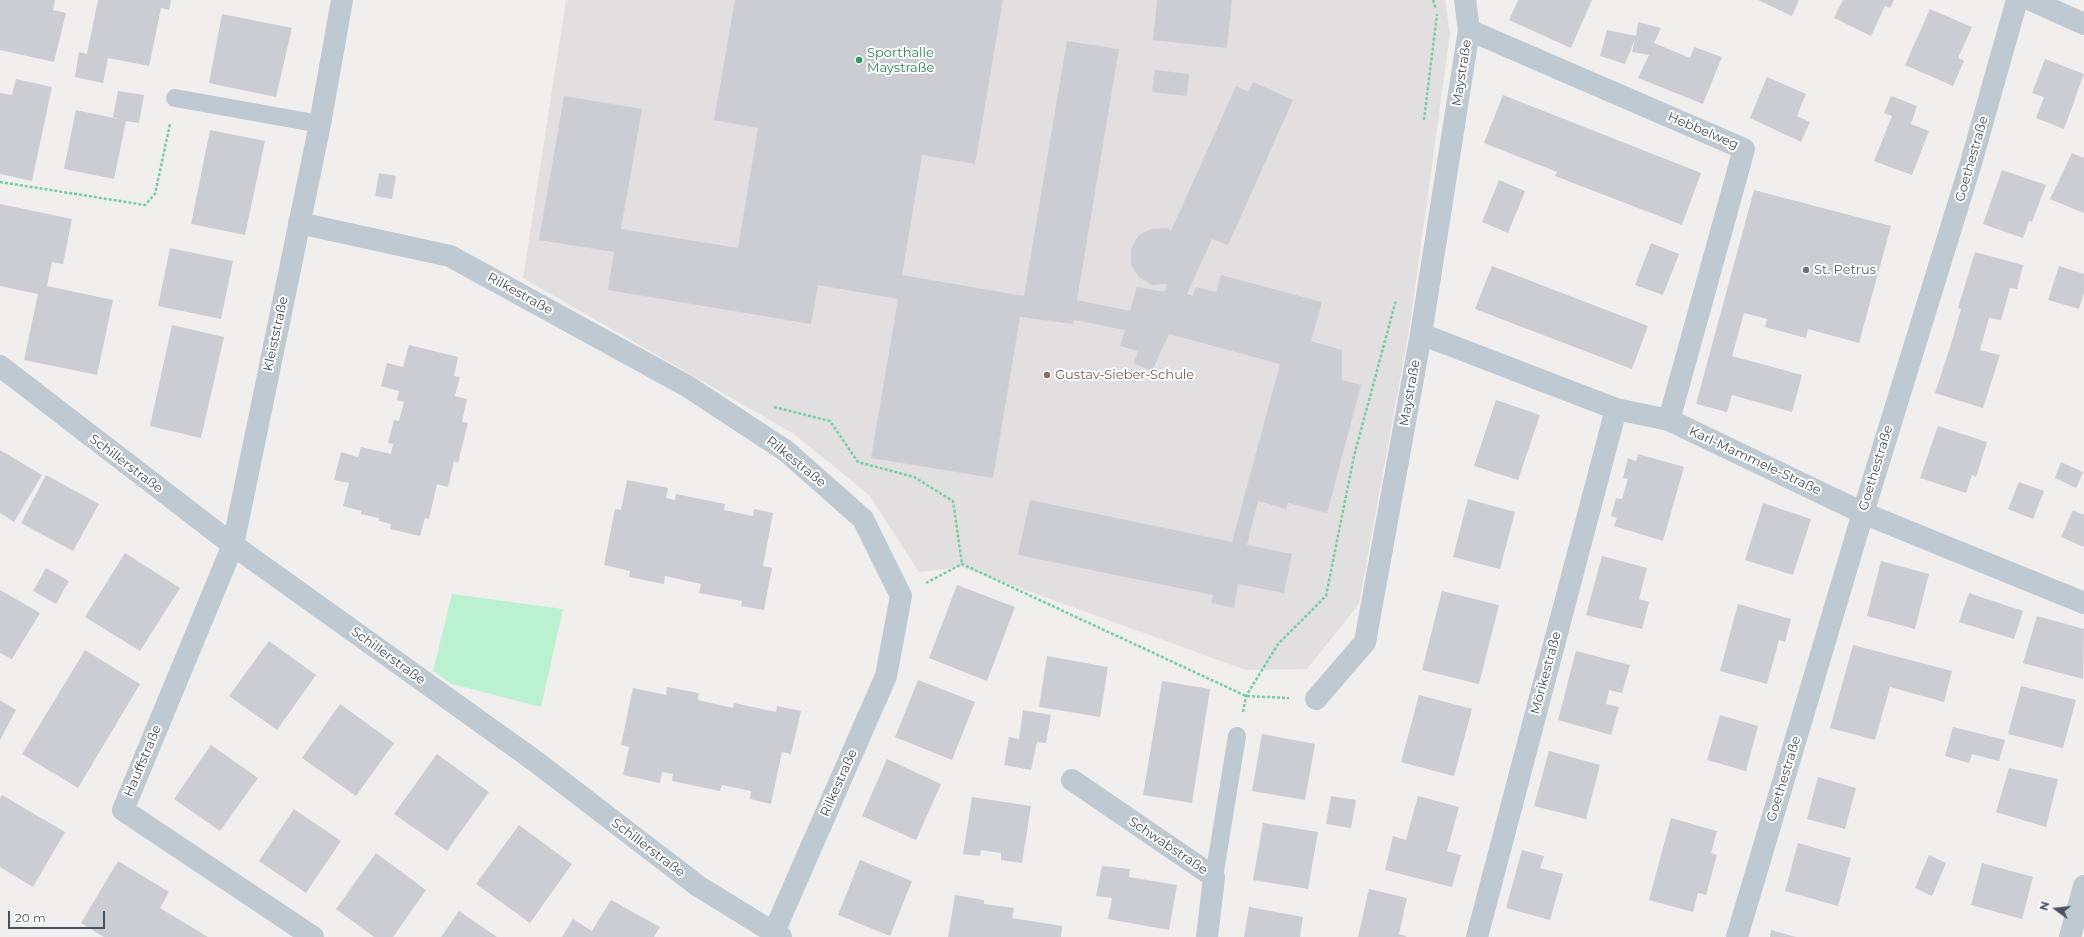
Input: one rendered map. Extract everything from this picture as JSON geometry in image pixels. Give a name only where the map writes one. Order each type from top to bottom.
[{"type":"street","name":"Kleiststraße","points":[[233,545],[320,124],[342,0]]},
{"type":"street","name":"Maystraße","points":[[1316,699],[1365,642],[1421,334],[1469,30],[1465,0]]},
{"type":"street","name":"Goethestraße","points":[[1737,937],[1863,513],[1971,163],[2017,0]]},
{"type":"street","points":[[2032,0],[2084,24]]},
{"type":"street","name":"Hebbelweg","points":[[1469,30],[1744,148],[1669,420]]},
{"type":"street","name":"Rilkestraße","points":[[299,223],[450,256],[687,386],[786,451],[863,519],[901,596],[886,676],[778,935]]},
{"type":"street","name":"Karl-Mammele-Straße","points":[[1421,334],[1616,409],[1669,420],[1863,513],[2084,603]]},
{"type":"street","name":"Schillerstraße","points":[[1,371],[233,545],[535,761],[698,886],[778,935]]},
{"type":"street","name":"Mörikestraße","points":[[1477,937],[1616,409]]},
{"type":"street","name":"Hauffstraße","points":[[233,545],[122,810],[313,937]]},
{"type":"street","name":"Schwabstraße","points":[[1072,780],[1214,877],[1207,937]]},
{"type":"street","points":[[2070,937],[2084,886]]},
{"type":"lane","points":[[175,98],[320,124]]},
{"type":"lane","points":[[1214,877],[1237,736]]},
{"type":"path","points":[[1423,128],[1437,11],[1432,0]]},
{"type":"path","points":[[0,182],[145,205],[155,194],[175,98]]},
{"type":"path","points":[[1246,696],[1278,644],[1326,596],[1354,456],[1396,297]]},
{"type":"path","points":[[770,406],[830,421],[858,462],[914,478],[953,500],[962,564]]},
{"type":"path","points":[[901,596],[962,564]]},
{"type":"path","points":[[962,564],[1246,696],[1316,699]]},
{"type":"shaded area","name":"Gustav-Sieber-Schule","points":[[566,0],[1445,0],[1450,34],[1410,325],[1359,604],[1307,669],[1246,670],[962,567],[919,572],[869,495],[794,434],[523,278]]},
{"type":"green space","points":[[452,594],[563,609],[541,707],[452,684],[433,671]]},
{"type":"building","points":[[0,0],[55,0],[53,10],[66,13],[54,62],[0,50]]},
{"type":"building","points":[[98,0],[171,0],[169,10],[161,8],[149,66],[108,58],[103,83],[75,77],[79,52],[87,54]]},
{"type":"building","points":[[735,0],[1003,0],[975,164],[922,155],[902,275],[1024,296],[1067,41],[1119,49],[1077,300],[1130,311],[1137,287],[1165,292],[1167,284],[1152,285],[1139,277],[1131,265],[1131,249],[1138,236],[1151,229],[1167,228],[1171,231],[1236,86],[1248,92],[1253,82],[1293,100],[1228,245],[1212,239],[1187,294],[1193,296],[1196,287],[1216,292],[1221,275],[1322,302],[1311,341],[1342,350],[1342,380],[1361,385],[1327,513],[1288,503],[1286,509],[1258,501],[1247,545],[1292,554],[1284,593],[1238,584],[1234,608],[1211,603],[1213,595],[1018,555],[1030,500],[1232,542],[1280,364],[1169,334],[1152,371],[1134,363],[1138,351],[1120,346],[1125,330],[1074,320],[1073,324],[1020,317],[993,478],[871,458],[898,299],[818,285],[811,324],[608,290],[614,252],[539,240],[564,96],[642,109],[621,229],[738,248],[758,128],[714,120]]},
{"type":"building","points":[[1157,0],[1232,0],[1227,48],[1153,40]]},
{"type":"building","points":[[1518,0],[1592,0],[1571,48],[1509,20]]},
{"type":"building","points":[[1758,0],[1799,0],[1792,16]]},
{"type":"building","points":[[1843,0],[1894,0],[1890,8],[1885,6],[1871,36],[1834,18]]},
{"type":"building","points":[[1930,9],[1972,27],[1958,58],[1964,61],[1953,86],[1905,65]]},
{"type":"building","points":[[222,14],[292,28],[276,97],[209,83]]},
{"type":"building","points":[[1638,22],[1661,28],[1654,43],[1690,58],[1694,47],[1722,57],[1703,104],[1638,78],[1649,55],[1632,52],[1635,39],[1625,64],[1600,56],[1607,30],[1636,36]]},
{"type":"building","points":[[2045,59],[2084,74],[2064,129],[2036,118],[2044,97],[2032,93]]},
{"type":"building","points":[[1155,70],[1189,74],[1187,96],[1152,92]]},
{"type":"building","points":[[1767,77],[1806,94],[1797,116],[1810,122],[1801,142],[1750,118]]},
{"type":"building","points":[[16,79],[52,87],[32,181],[0,174],[0,93],[12,95]]},
{"type":"building","points":[[118,91],[144,95],[139,123],[126,121],[114,179],[64,169],[76,110],[123,120],[113,117]]},
{"type":"building","points":[[1503,95],[1701,173],[1682,225],[1555,176],[1557,172],[1484,143]]},
{"type":"building","points":[[1891,96],[1917,106],[1911,124],[1929,131],[1912,175],[1874,161],[1892,116],[1884,113]]},
{"type":"building","points":[[210,130],[265,141],[245,235],[191,224]]},
{"type":"building","points":[[2072,153],[2084,158],[2084,213],[2050,199]]},
{"type":"building","points":[[2002,170],[2046,185],[2032,222],[2029,221],[2023,238],[1983,224]]},
{"type":"building","points":[[379,173],[396,176],[392,199],[375,196]]},
{"type":"building","points":[[1499,180],[1525,191],[1508,233],[1482,222]]},
{"type":"building","name":"St. Petrus","points":[[1754,190],[1891,226],[1859,343],[1808,329],[1806,338],[1765,327],[1767,319],[1744,313],[1732,356],[1802,375],[1792,412],[1732,395],[1727,412],[1696,404]]},
{"type":"building","points":[[0,204],[72,219],[63,264],[52,262],[47,286],[113,300],[97,375],[24,360],[38,294],[0,286]]},
{"type":"building","points":[[1651,243],[1679,254],[1663,295],[1635,285]]},
{"type":"building","points":[[170,248],[233,261],[221,319],[158,306]]},
{"type":"building","points":[[1975,252],[2023,265],[2017,289],[2010,288],[2001,320],[1989,318],[1980,350],[2000,355],[1983,408],[1935,393],[1952,341],[1961,309],[1958,308]]},
{"type":"building","points":[[1492,266],[1648,326],[1632,369],[1475,309]]},
{"type":"building","points":[[2059,266],[2084,274],[2084,292],[2079,309],[2048,300]]},
{"type":"building","points":[[172,325],[224,337],[201,438],[150,426]]},
{"type":"building","points":[[409,345],[458,357],[454,376],[460,377],[455,396],[467,399],[462,422],[468,423],[458,463],[454,461],[448,487],[437,484],[429,519],[425,518],[420,536],[390,529],[391,524],[379,521],[379,518],[361,514],[361,511],[343,506],[349,483],[334,480],[341,452],[358,457],[361,447],[391,454],[393,444],[388,443],[394,420],[399,421],[404,402],[397,400],[399,391],[381,386],[387,363],[403,367]]},
{"type":"building","points":[[1496,400],[1540,415],[1518,480],[1474,466]]},
{"type":"building","points":[[1938,426],[1987,442],[1976,477],[1972,475],[1966,493],[1920,478]]},
{"type":"building","points":[[0,450],[42,475],[14,522],[0,513]]},
{"type":"building","points":[[1638,454],[1684,467],[1663,541],[1614,526],[1617,518],[1611,516],[1616,498],[1622,499],[1628,479],[1623,478],[1628,458],[1636,461]]},
{"type":"building","points":[[2061,462],[2083,472],[2076,488],[2055,478]]},
{"type":"building","points":[[46,475],[99,504],[73,551],[21,523]]},
{"type":"building","points":[[627,480],[668,488],[666,498],[675,500],[676,494],[725,504],[724,510],[753,516],[754,509],[773,513],[763,566],[772,568],[764,610],[741,606],[742,601],[699,593],[701,584],[665,576],[664,584],[629,577],[630,571],[604,565],[615,509],[621,510]]},
{"type":"building","points":[[2019,482],[2044,491],[2033,519],[2008,509]]},
{"type":"building","points":[[1468,499],[1515,512],[1500,569],[1453,557]]},
{"type":"building","points":[[1763,503],[1811,519],[1793,575],[1745,560]]},
{"type":"building","points":[[2073,510],[2084,515],[2084,547],[2061,537]]},
{"type":"building","points":[[125,553],[180,588],[140,651],[85,617]]},
{"type":"building","points":[[1602,556],[1647,568],[1639,599],[1649,602],[1642,629],[1586,615]]},
{"type":"building","points":[[1881,561],[1929,574],[1915,629],[1867,616]]},
{"type":"building","points":[[46,568],[69,581],[56,604],[33,591]]},
{"type":"building","points":[[957,585],[1015,607],[987,681],[929,658]]},
{"type":"building","points":[[0,590],[40,613],[12,659],[0,653]]},
{"type":"building","points":[[1442,591],[1499,605],[1479,684],[1422,670]]},
{"type":"building","points":[[1969,593],[2023,611],[2014,639],[1959,622]]},
{"type":"building","points":[[1738,604],[1791,619],[1785,642],[1779,640],[1767,684],[1720,671]]},
{"type":"building","points":[[2037,616],[2084,629],[2083,679],[2023,663]]},
{"type":"building","points":[[269,641],[316,675],[277,730],[229,696]]},
{"type":"building","points":[[1853,645],[1952,671],[1944,702],[1890,687],[1875,740],[1830,728]]},
{"type":"building","points":[[85,650],[140,684],[78,788],[22,754]]},
{"type":"building","points":[[1576,651],[1630,665],[1622,693],[1609,690],[1606,704],[1619,707],[1611,735],[1558,720]]},
{"type":"building","points":[[1047,656],[1108,667],[1100,717],[1039,707]]},
{"type":"building","points":[[918,680],[975,702],[952,760],[895,737]]},
{"type":"building","points":[[1162,681],[1210,689],[1192,803],[1143,795]]},
{"type":"building","points":[[2021,686],[2076,700],[2063,748],[2008,734]]},
{"type":"building","points":[[667,687],[699,693],[698,700],[733,708],[734,703],[776,712],[777,706],[801,711],[791,754],[782,752],[771,804],[750,799],[751,791],[722,785],[720,791],[672,781],[673,774],[662,772],[660,783],[623,775],[629,747],[621,745],[633,688],[666,695]]},
{"type":"building","points":[[1419,695],[1472,709],[1454,776],[1401,762]]},
{"type":"building","points":[[0,700],[16,710],[0,740]]},
{"type":"building","points":[[340,704],[394,743],[356,796],[302,758]]},
{"type":"building","points":[[1023,710],[1051,715],[1046,743],[1037,742],[1031,770],[1004,765],[1009,737],[1019,739]]},
{"type":"building","points":[[1720,715],[1758,726],[1746,771],[1707,760]]},
{"type":"building","points":[[1953,727],[2005,740],[1999,761],[1972,754],[1969,763],[1945,756]]},
{"type":"building","points":[[1262,734],[1315,744],[1305,800],[1252,791]]},
{"type":"building","points":[[211,745],[258,778],[220,831],[174,799]]},
{"type":"building","points":[[1549,751],[1600,765],[1586,819],[1534,806]]},
{"type":"building","points":[[437,754],[489,792],[447,851],[394,814]]},
{"type":"building","points":[[887,759],[941,784],[916,840],[862,816]]},
{"type":"building","points":[[2009,768],[2058,779],[2046,827],[1996,812]]},
{"type":"building","points":[[1818,777],[1856,788],[1845,829],[1807,819]]},
{"type":"building","points":[[2,795],[65,832],[33,887],[0,867],[0,799]]},
{"type":"building","points":[[1331,796],[1356,800],[1351,828],[1326,824]]},
{"type":"building","points":[[1418,796],[1459,807],[1447,851],[1461,855],[1452,887],[1385,870],[1393,836],[1406,840]]},
{"type":"building","points":[[972,797],[1031,806],[1022,863],[1001,860],[1001,853],[981,850],[980,856],[963,854]]},
{"type":"building","points":[[294,809],[341,841],[306,893],[259,861]]},
{"type":"building","points":[[1671,818],[1717,831],[1711,853],[1717,855],[1706,895],[1698,893],[1693,912],[1649,900]]},
{"type":"building","points":[[1263,823],[1318,832],[1308,889],[1253,880]]},
{"type":"building","points":[[519,825],[572,864],[530,923],[476,884]]},
{"type":"building","points":[[1798,843],[1851,858],[1838,906],[1785,891]]},
{"type":"building","points":[[1522,850],[1544,856],[1540,868],[1563,874],[1550,920],[1506,908]]},
{"type":"building","points":[[376,853],[426,890],[393,937],[374,937],[336,909]]},
{"type":"building","points":[[1929,855],[1946,863],[1932,896],[1915,888]]},
{"type":"building","points":[[860,860],[912,881],[890,936],[838,915]]},
{"type":"building","points":[[118,861],[169,892],[160,908],[208,937],[104,937],[81,923]]},
{"type":"building","points":[[1982,863],[2033,877],[2022,919],[1971,905]]},
{"type":"building","points":[[1102,866],[1130,869],[1129,877],[1177,885],[1169,930],[1108,919],[1112,898],[1096,896]]},
{"type":"building","points":[[1369,889],[1407,898],[1399,934],[1406,937],[1358,937]]},
{"type":"building","points":[[955,895],[984,900],[984,904],[1014,908],[1012,918],[1062,926],[1061,937],[948,937]]},
{"type":"building","points":[[611,900],[660,927],[654,937],[562,937],[573,919],[592,931]]},
{"type":"building","points":[[1249,907],[1303,917],[1300,937],[1244,937]]},
{"type":"building","points":[[459,911],[497,937],[441,937]]},
{"type":"building","points":[[1771,930],[1796,937],[1770,937]]},
{"type":"place","name":"Sporthalle Maystraße","points":[[859,60]]},
{"type":"place","name":"St. Petrus","points":[[1806,270]]},
{"type":"place","name":"Gustav-Sieber-Schule","points":[[1047,375]]}]
